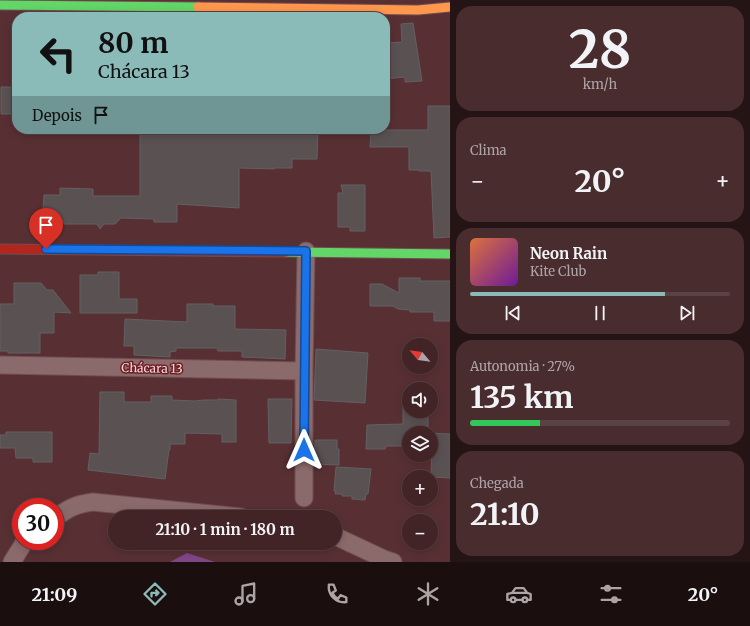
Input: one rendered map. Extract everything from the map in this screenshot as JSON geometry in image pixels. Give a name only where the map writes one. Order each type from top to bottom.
[{"type":"street","points":[[0,5],[418,10],[450,7]]},
{"type":"street","points":[[0,249],[306,251],[450,254]]},
{"type":"street","points":[[304,498],[306,251]]},
{"type":"street","name":"Chácara 13","points":[[0,365],[304,371]]},
{"type":"street","points":[[64,512],[69,508],[81,504],[93,502],[171,510]]},
{"type":"street","points":[[342,539],[393,562]]},
{"type":"street","points":[[12,562],[19,550]]},
{"type":"shaded area","points":[[187,553],[215,562],[170,562]]},
{"type":"building","points":[[413,23],[422,81],[405,82],[405,77],[390,78],[390,43],[402,42],[401,24]]},
{"type":"building","points":[[1,87],[12,87],[12,114],[1,114]]},
{"type":"building","points":[[428,106],[450,106],[450,237],[434,238],[431,171],[409,170],[409,147],[370,147],[371,134],[390,134],[390,130],[428,130]]},
{"type":"building","points":[[140,134],[318,134],[317,159],[292,159],[292,168],[239,168],[239,208],[177,204],[177,222],[154,222],[154,219],[121,218],[115,224],[104,224],[100,229],[97,224],[64,224],[64,222],[46,221],[46,209],[43,209],[44,195],[60,195],[60,188],[93,189],[93,196],[140,196]]},
{"type":"building","points":[[341,185],[365,185],[365,231],[350,231],[350,227],[338,227],[338,193],[343,193]]},
{"type":"building","points":[[98,272],[119,272],[119,299],[137,299],[137,313],[80,313],[80,275],[98,275]]},
{"type":"building","points":[[399,278],[420,278],[420,281],[450,281],[450,321],[434,321],[434,312],[410,312],[410,310],[398,309],[393,306],[370,306],[370,284],[382,284],[399,293]]},
{"type":"building","points":[[14,283],[41,283],[47,290],[53,290],[71,313],[54,312],[54,333],[40,333],[40,353],[8,353],[8,351],[0,351],[0,304],[14,304]]},
{"type":"building","points":[[187,304],[235,306],[235,329],[286,330],[285,359],[242,357],[242,351],[218,351],[217,348],[176,348],[176,351],[170,352],[170,357],[134,355],[134,346],[124,346],[125,319],[187,322]]},
{"type":"building","points":[[316,349],[368,353],[365,403],[314,400]]},
{"type":"building","points":[[100,392],[124,392],[124,402],[151,402],[151,396],[172,396],[172,400],[236,400],[236,442],[222,442],[222,434],[185,433],[185,444],[170,444],[165,479],[88,470],[90,453],[99,454]]},
{"type":"building","points":[[268,399],[292,399],[291,443],[269,443]]},
{"type":"building","points":[[403,418],[428,418],[428,426],[402,426],[402,446],[386,446],[385,449],[366,449],[367,425],[403,424]]},
{"type":"building","points":[[6,432],[52,432],[52,462],[33,462],[33,458],[16,458],[15,448],[0,448],[0,435],[6,435]]},
{"type":"building","points":[[438,433],[450,434],[450,478],[438,477],[438,470],[431,470],[431,462],[438,462]]},
{"type":"building","points":[[315,440],[337,440],[337,449],[339,449],[339,465],[314,464]]},
{"type":"building","points":[[336,467],[371,469],[368,494],[366,494],[365,500],[352,499],[352,496],[335,494]]},
{"type":"traffic: fast","points":[[0,5],[198,7]]},
{"type":"traffic: fast","points":[[286,252],[450,254]]},
{"type":"traffic: slow","points":[[198,7],[418,10],[450,7]]},
{"type":"traffic: jam","points":[[0,249],[286,252]]},
{"type":"route","points":[[46,249],[306,251],[304,450]]}]
